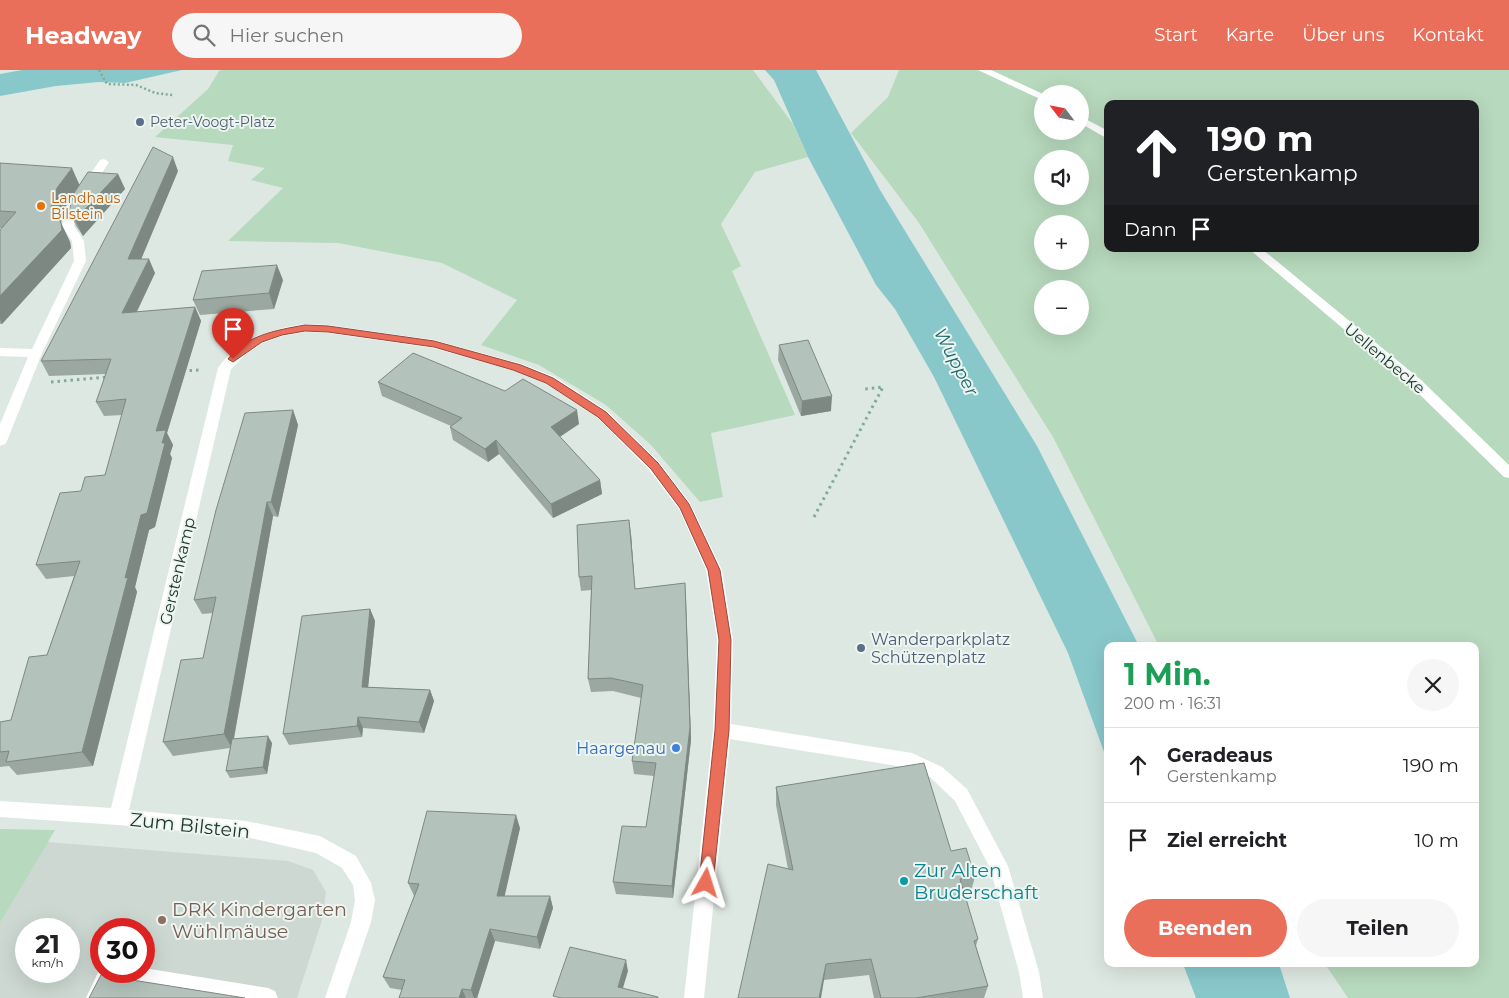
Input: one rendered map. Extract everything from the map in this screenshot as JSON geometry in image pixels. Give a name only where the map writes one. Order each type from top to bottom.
[{"type":"street","points":[[984,70],[1034,93]]},
{"type":"street","points":[[1089,124],[1104,134]]},
{"type":"street","points":[[0,441],[36,353],[80,261],[78,241],[68,226],[74,207],[104,162]]},
{"type":"street","name":"Uellenbecke","points":[[1259,252],[1416,383],[1509,473]]},
{"type":"street","name":"Gerstenkamp","points":[[118,817],[225,368],[241,350],[258,340],[280,332],[305,328],[328,329],[434,344],[517,367],[550,380],[602,414],[654,466],[685,507],[714,570],[725,640],[722,730],[694,998]]},
{"type":"street","points":[[0,352],[36,353]]},
{"type":"street","points":[[722,730],[912,761],[936,772],[961,795],[999,866],[1029,972],[1032,998]]},
{"type":"street","name":"Zum Bilstein","points":[[0,809],[118,817],[246,829],[320,845],[349,862],[362,883],[365,900],[361,922],[335,998]]},
{"type":"street","points":[[96,998],[110,972],[268,998]]},
{"type":"path","points":[[99,70],[105,83],[136,85],[155,93],[173,95]]},
{"type":"path","points":[[177,372],[225,368]]},
{"type":"path","points":[[23,384],[110,377]]},
{"type":"path","points":[[814,518],[883,387],[865,389]]},
{"type":"shaded area","name":"DRK Kindergarten Wühlmäuse","points":[[47,842],[288,861],[313,870],[326,892],[323,917],[297,998],[0,998],[0,923]]},
{"type":"green space","points":[[753,70],[793,124],[808,157],[755,172],[721,224],[741,266],[732,271],[795,415],[711,433],[723,497],[700,502],[651,445],[606,405],[539,365],[481,345],[517,300],[442,263],[338,243],[228,241],[283,188],[251,180],[265,168],[228,161],[233,145],[155,137],[208,89],[219,71]]},
{"type":"green space","points":[[899,70],[1509,70],[1509,998],[1348,998],[1327,967],[1479,967],[1479,642],[1157,642],[1053,437],[919,223],[851,133],[888,97]]},
{"type":"green space","points":[[0,829],[55,830],[0,923]]},
{"type":"water","points":[[22,70],[182,70],[125,83],[99,82],[56,86],[0,96],[0,74]]},
{"type":"water","name":"Wupper","points":[[765,70],[816,70],[880,190],[1037,446],[1137,642],[1104,642],[1104,752],[1068,653],[934,377],[895,309],[876,285],[808,157],[774,80]]},
{"type":"water","points":[[1184,967],[1280,967],[1290,998],[1196,998]]},
{"type":"building","points":[[153,147],[173,157],[128,259],[149,259],[122,313],[195,307],[156,431],[166,430],[162,443],[165,443],[147,513],[141,515],[125,578],[128,577],[82,752],[6,762],[9,751],[0,752],[0,722],[11,720],[29,657],[47,655],[80,561],[36,565],[60,493],[81,491],[85,477],[105,475],[126,399],[96,402],[111,359],[41,361]]},
{"type":"building","points":[[0,163],[72,168],[57,188],[51,207],[61,223],[62,230],[0,296],[0,230],[16,212],[0,211]]},
{"type":"building","points":[[88,172],[118,174],[75,220],[69,211],[74,193]]},
{"type":"building","points":[[277,265],[269,293],[193,300],[202,271]]},
{"type":"building","points":[[808,340],[832,396],[802,401],[779,345]]},
{"type":"building","points":[[413,353],[505,391],[523,379],[577,410],[551,427],[600,480],[551,504],[496,440],[485,449],[450,427],[462,418],[378,382]]},
{"type":"building","points":[[293,410],[271,502],[267,502],[224,734],[163,742],[181,660],[203,658],[216,597],[194,600],[216,510],[245,413]]},
{"type":"building","points":[[629,520],[635,589],[685,583],[690,727],[672,886],[613,882],[622,826],[646,827],[656,763],[632,761],[643,685],[611,678],[588,679],[592,576],[579,577],[577,525]]},
{"type":"building","points":[[370,609],[362,687],[430,690],[419,722],[358,717],[357,726],[283,734],[302,616]]},
{"type":"building","points":[[268,736],[263,767],[226,771],[232,739]]},
{"type":"building","points":[[924,763],[951,851],[966,848],[975,877],[960,879],[978,939],[974,941],[988,986],[916,998],[881,998],[871,959],[826,964],[819,998],[738,998],[768,864],[793,870],[776,787]]},
{"type":"building","points":[[427,811],[516,815],[497,896],[550,896],[537,937],[490,929],[471,990],[462,989],[459,998],[399,998],[405,980],[383,977],[419,884],[408,883]]},
{"type":"building","points":[[570,947],[626,960],[618,987],[658,998],[561,998],[553,996]]},
{"type":"building","points":[[97,983],[151,983],[245,998],[89,998]]},
{"type":"place","name":"Peter-Voogt-Platz","points":[[140,122]]},
{"type":"place","name":"Landhaus Bilstein","points":[[41,206]]},
{"type":"place","name":"Wanderparkplatz Schützenplatz","points":[[861,648]]},
{"type":"place","name":"Haargenau","points":[[676,748]]},
{"type":"place","name":"Zur Alten Bruderschaft","points":[[904,881]]},
{"type":"place","name":"DRK Kindergarten Wühlmäuse","points":[[162,920]]},
{"type":"route","points":[[233,359],[241,350],[258,340],[280,332],[305,328],[328,329],[434,344],[517,367],[550,380],[602,414],[654,466],[685,507],[714,570],[725,640],[722,730],[706,883]]}]
